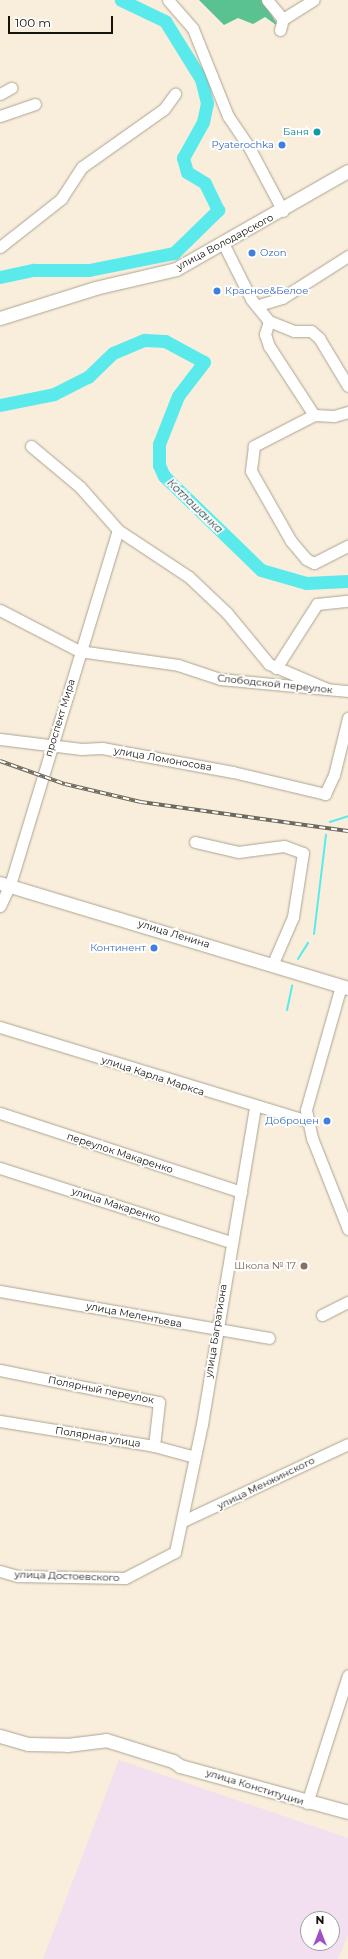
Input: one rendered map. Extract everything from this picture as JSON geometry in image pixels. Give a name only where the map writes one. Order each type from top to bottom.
[{"type":"main road","name":"улица Володарского","points":[[0,318],[95,288],[176,269],[224,245],[348,171]]},
{"type":"main road","name":"улица Ленина","points":[[5,884],[273,963],[344,987]]},
{"type":"main road","name":"улица Конституции","points":[[0,1736],[28,1744],[67,1745],[106,1740],[307,1803],[348,1812]]},
{"type":"street","points":[[168,0],[193,30],[228,116],[250,149],[283,211]]},
{"type":"street","points":[[267,0],[283,19]]},
{"type":"street","points":[[280,30],[283,19],[314,0]]},
{"type":"street","points":[[0,94],[10,88]]},
{"type":"street","points":[[0,247],[61,199],[82,167],[164,109],[175,94]]},
{"type":"street","points":[[0,116],[35,104]]},
{"type":"street","points":[[224,245],[237,275],[269,321],[294,330],[311,331],[319,338],[348,386]]},
{"type":"street","points":[[259,305],[282,298],[348,256]]},
{"type":"street","points":[[269,321],[265,334],[269,346],[314,415]]},
{"type":"street","points":[[348,412],[334,416],[314,415],[254,446],[250,457],[251,471],[291,541],[314,563],[348,546]]},
{"type":"street","points":[[31,446],[80,487],[118,530],[189,577],[276,668],[328,689]]},
{"type":"street","name":"проспект Мира","points":[[0,906],[5,884],[51,746],[79,651],[118,530]]},
{"type":"street","points":[[276,668],[317,604],[348,601]]},
{"type":"street","name":"Слободской переулок","points":[[0,610],[79,651],[178,664],[220,679],[348,692]]},
{"type":"street","name":"улица Ломоносова","points":[[0,739],[51,746],[142,755],[324,794],[334,775],[348,718]]},
{"type":"street","points":[[195,842],[238,852],[284,846],[303,853],[293,917],[273,963]]},
{"type":"street","points":[[344,987],[306,1110],[307,1121],[312,1138],[348,1229]]},
{"type":"street","name":"улица Карла Маркса","points":[[0,1027],[255,1108],[307,1121]]},
{"type":"street","name":"улица Багратиона","points":[[176,1552],[195,1457],[215,1331],[255,1108]]},
{"type":"street","name":"переулок Макаренко","points":[[0,1113],[241,1192]]},
{"type":"street","name":"улица Макаренко","points":[[0,1168],[231,1242]]},
{"type":"street","name":"улица Мелентьева","points":[[0,1291],[215,1331],[269,1338]]},
{"type":"street","points":[[322,1315],[348,1302]]},
{"type":"street","name":"Полярный переулок","points":[[0,1370],[159,1402],[154,1446]]},
{"type":"street","name":"Полярная улица","points":[[0,1421],[154,1446],[195,1457]]},
{"type":"street","name":"улица Менжинского","points":[[183,1521],[348,1444]]},
{"type":"street","name":"улица Достоевского","points":[[0,1571],[18,1576],[125,1578],[176,1552]]},
{"type":"street","points":[[307,1803],[348,1675]]},
{"type":"shaded area","points":[[119,1760],[348,1838],[348,1935],[338,1959],[43,1959]]},
{"type":"green space","points":[[199,0],[262,0],[279,27],[265,17],[253,24],[238,18],[224,25]]},
{"type":"waterway","name":"Котлашанка","points":[[0,277],[34,270],[89,270],[174,253],[218,210],[205,183],[187,172],[183,158],[203,122],[207,103],[201,79],[165,21],[121,0]]},
{"type":"waterway","name":"Котлашанка","points":[[0,405],[54,394],[88,377],[113,353],[144,340],[165,341],[204,362],[178,396],[159,444],[159,465],[164,476],[261,570],[306,583],[348,581]]},
{"type":"waterway","points":[[330,822],[348,816]]},
{"type":"waterway","points":[[314,934],[326,835]]},
{"type":"waterway","points":[[298,959],[308,943]]},
{"type":"waterway","points":[[287,1010],[292,986]]},
{"type":"railway","points":[[0,761],[65,784],[141,802],[348,831]]},
{"type":"place","name":"Баня","points":[[317,132]]},
{"type":"place","name":"Pyaterochka","points":[[282,145]]},
{"type":"place","name":"Ozon","points":[[252,253]]},
{"type":"place","name":"Красное&Белое","points":[[217,291]]},
{"type":"place","name":"Континент","points":[[154,948]]},
{"type":"place","name":"Доброцен","points":[[327,1121]]},
{"type":"place","name":"Школа № 17","points":[[304,1266]]}]
